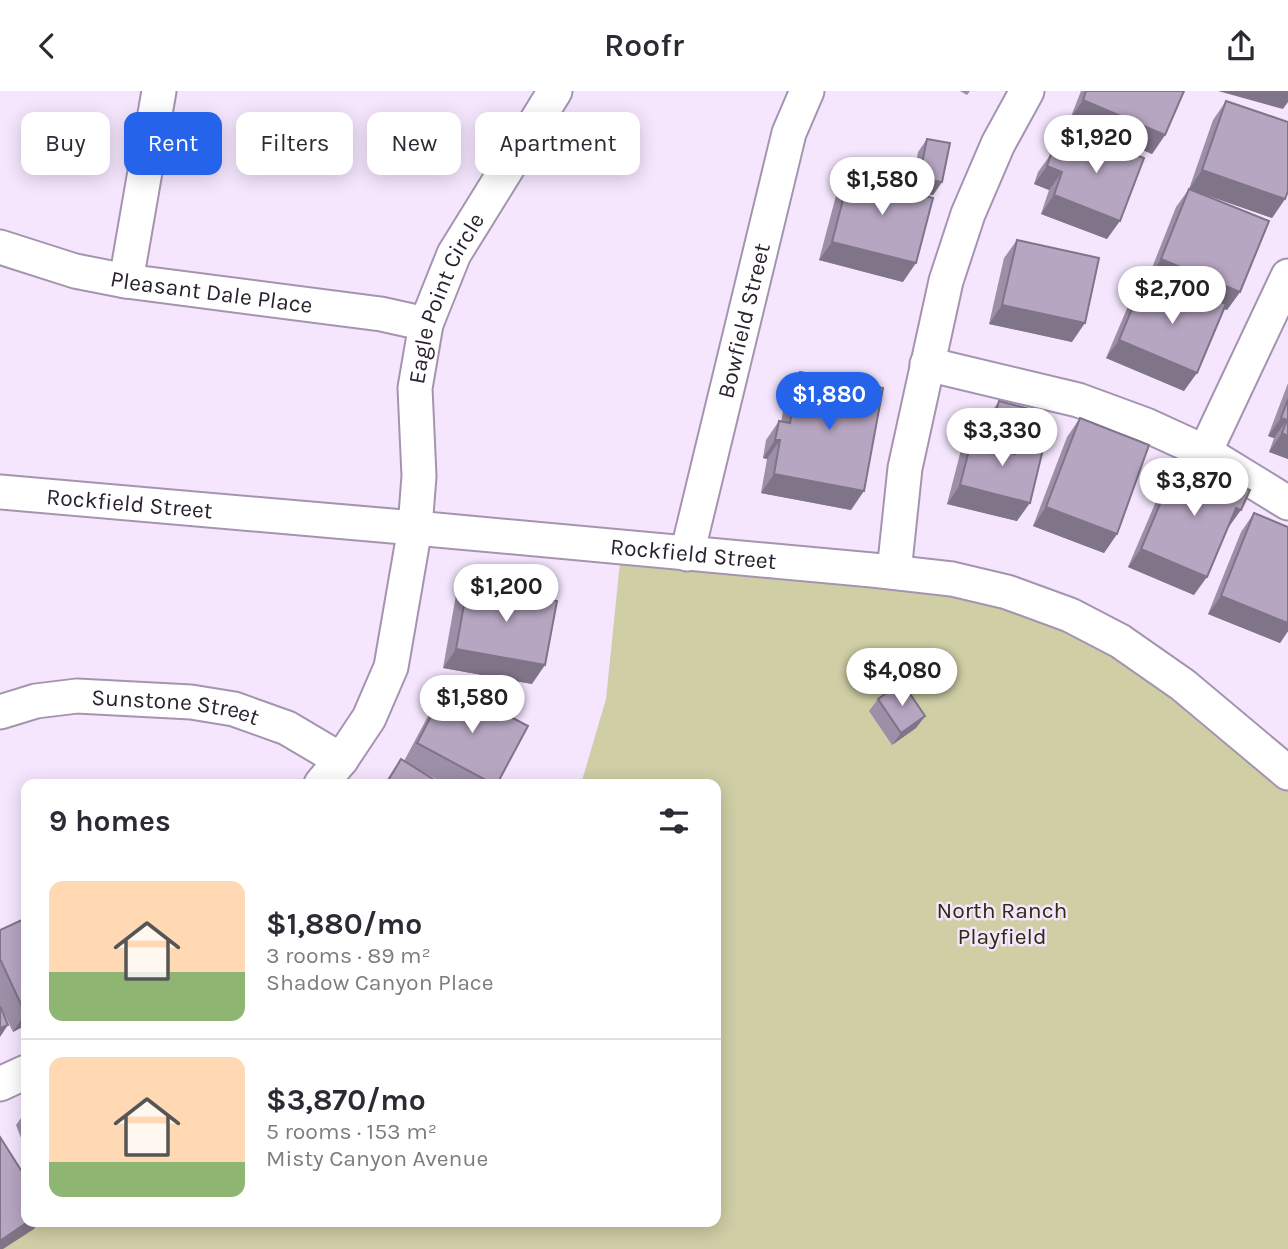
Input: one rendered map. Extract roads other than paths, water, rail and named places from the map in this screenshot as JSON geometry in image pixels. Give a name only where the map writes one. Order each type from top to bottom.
[{"type":"street","points":[[126,281],[159,91]]},
{"type":"street","name":"Eagle Point Circle","points":[[331,772],[369,718],[391,667],[415,529],[419,476],[415,388],[426,324],[454,254],[555,91]]},
{"type":"street","name":"Bowfield Street","points":[[687,554],[789,133],[807,91]]},
{"type":"street","points":[[894,572],[905,468],[946,281],[968,214],[998,144],[1027,91]]},
{"type":"street","name":"Pleasant Dale Place","points":[[0,247],[75,271],[126,281],[381,314],[426,324]]},
{"type":"street","points":[[1206,452],[1288,276]]},
{"type":"street","points":[[927,364],[1078,400],[1146,425],[1206,452],[1288,503]]},
{"type":"street","name":"Rockfield Street","points":[[0,492],[952,579],[1007,592],[1080,620],[1120,641],[1183,685],[1288,772]]},
{"type":"street","name":"Sunstone Street","points":[[0,712],[36,701],[77,696],[191,702],[234,709],[287,728],[331,772]]},
{"type":"street","points":[[0,1084],[21,1074]]},
{"type":"park label","name":"North Ranch Playfield","points":[[1002,923]]}]
